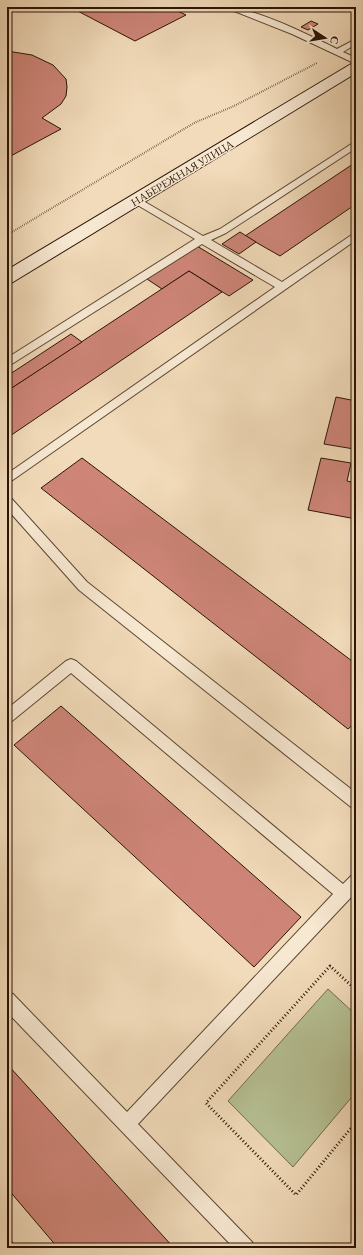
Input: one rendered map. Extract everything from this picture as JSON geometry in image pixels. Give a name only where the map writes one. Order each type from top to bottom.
[{"type":"main road","name":"НАБЕРЕЖНАЯ УЛИЦА","points":[[7,278],[137,201],[356,67]]},
{"type":"lane","points":[[228,7],[295,32],[356,61]]},
{"type":"lane","points":[[337,52],[356,41]]},
{"type":"lane","points":[[7,363],[202,239],[223,231],[356,144]]},
{"type":"lane","points":[[137,201],[283,287]]},
{"type":"lane","points":[[7,480],[356,235]]},
{"type":"lane","points":[[7,501],[83,586],[356,802]]},
{"type":"lane","points":[[7,717],[71,665],[344,894]]},
{"type":"lane","points":[[127,1124],[356,881]]},
{"type":"lane","points":[[7,1000],[246,1248]]},
{"type":"path","points":[[7,235],[194,123],[234,106],[337,52]]},
{"type":"path","points":[[356,990],[330,966],[206,1103],[296,1194],[356,1122]]},
{"type":"path","points":[[7,1237],[16,1248]]},
{"type":"green space","points":[[328,989],[356,1015],[356,1092],[293,1167],[228,1101]]},
{"type":"building","points":[[70,7],[170,7],[186,15],[135,41]]},
{"type":"building","points":[[311,21],[318,24],[308,30],[301,27]]},
{"type":"building","points":[[7,51],[32,55],[53,65],[66,79],[67,87],[66,96],[61,104],[42,118],[61,129],[7,158]]},
{"type":"building","points":[[356,162],[356,204],[280,256],[245,236]]},
{"type":"building","points":[[240,232],[256,242],[239,254],[222,244]]},
{"type":"building","points":[[197,246],[253,280],[229,296],[189,271],[162,289],[147,279]]},
{"type":"building","points":[[189,271],[222,292],[7,438],[7,391]]},
{"type":"building","points":[[71,334],[82,342],[7,391],[7,376]]},
{"type":"building","points":[[336,397],[356,401],[356,440],[354,449],[324,444]]},
{"type":"building","points":[[82,458],[356,664],[356,722],[348,729],[41,488]]},
{"type":"building","points":[[321,458],[351,463],[347,481],[356,483],[356,519],[308,510]]},
{"type":"building","points":[[61,706],[301,917],[254,967],[14,745]]},
{"type":"building","points":[[7,1064],[174,1248],[58,1248],[7,1188]]}]
